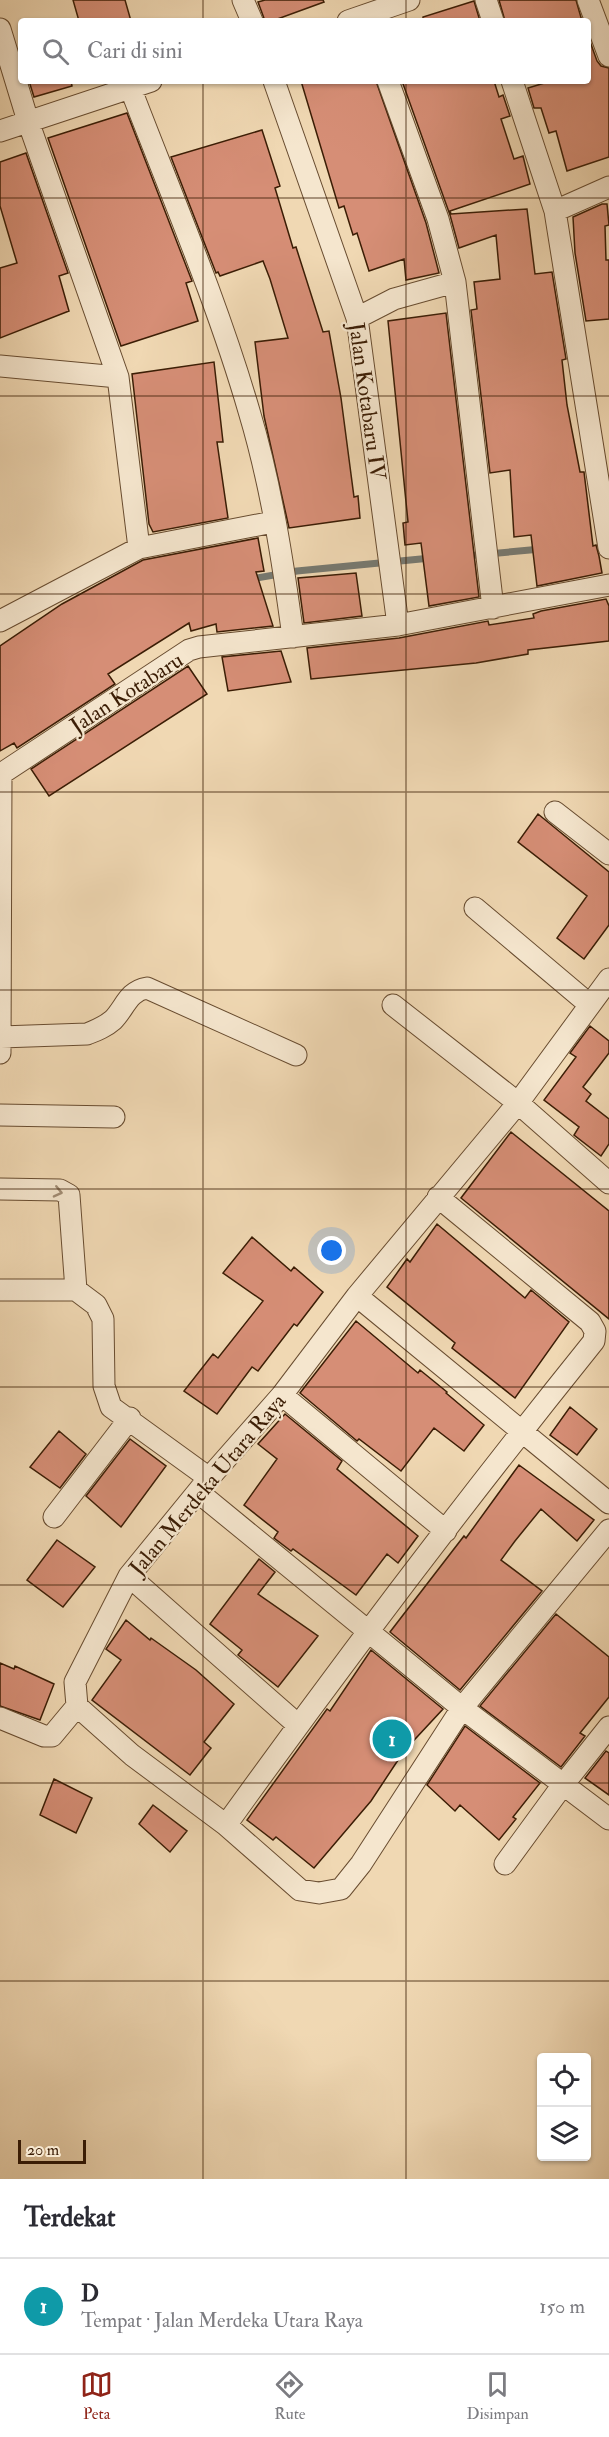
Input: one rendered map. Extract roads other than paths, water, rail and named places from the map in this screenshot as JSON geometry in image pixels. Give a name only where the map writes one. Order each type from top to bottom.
[{"type":"street","points":[[243,0],[251,18]]},
{"type":"street","points":[[359,14],[409,0]]},
{"type":"street","points":[[486,0],[492,18]]},
{"type":"street","points":[[588,0],[609,56]]},
{"type":"street","points":[[0,29],[28,121],[118,377],[139,548]]},
{"type":"street","points":[[0,130],[140,84]]},
{"type":"street","name":"Jalan Kotabaru IV","points":[[275,84],[357,318],[398,626]]},
{"type":"street","points":[[389,84],[434,209],[455,282],[493,608]]},
{"type":"street","points":[[513,84],[555,211],[608,540]]},
{"type":"street","points":[[130,87],[234,360],[261,455],[284,575],[293,637]]},
{"type":"street","points":[[555,211],[609,187]]},
{"type":"street","points":[[357,318],[394,299],[455,282]]},
{"type":"street","points":[[0,366],[118,377]]},
{"type":"street","points":[[0,621],[139,548],[273,522]]},
{"type":"street","name":"Jalan Kotabaru","points":[[0,1053],[0,774],[189,650],[199,647],[398,626],[609,585]]},
{"type":"street","points":[[555,812],[609,854]]},
{"type":"street","points":[[475,908],[590,1005]]},
{"type":"street","name":"Jalan Merdeka Utara Raya","points":[[77,1706],[75,1682],[129,1576],[282,1395],[357,1296],[518,1103],[609,980]]},
{"type":"street","points":[[1,1036],[87,1034],[99,1030],[114,1019],[131,995],[147,988],[296,1055]]},
{"type":"street","points":[[393,1005],[518,1103],[609,1183]]},
{"type":"street","points":[[0,1115],[114,1117]]},
{"type":"street","points":[[0,1189],[60,1190],[69,1195],[72,1202],[76,1290]]},
{"type":"street","points":[[226,1825],[370,1630],[594,1341],[595,1330],[590,1322],[438,1197]]},
{"type":"street","points":[[0,1290],[76,1290],[102,1313],[105,1394],[111,1407],[130,1418],[462,1708],[609,1820]]},
{"type":"street","points":[[357,1296],[609,1503]]},
{"type":"street","points":[[282,1395],[446,1531]]},
{"type":"street","points":[[54,1517],[130,1418]]},
{"type":"street","points":[[0,1718],[44,1736],[52,1736],[77,1706],[132,1755],[226,1825],[300,1890],[320,1893],[345,1886],[462,1708],[609,1530]]},
{"type":"street","points":[[129,1576],[298,1725]]},
{"type":"street","points":[[505,1864],[609,1727]]},
{"type":"waterway","points":[[466,556],[541,549]]},
{"type":"waterway","points":[[251,579],[297,571],[431,558]]},
{"type":"place","name":"D","points":[[392,1739]]}]
